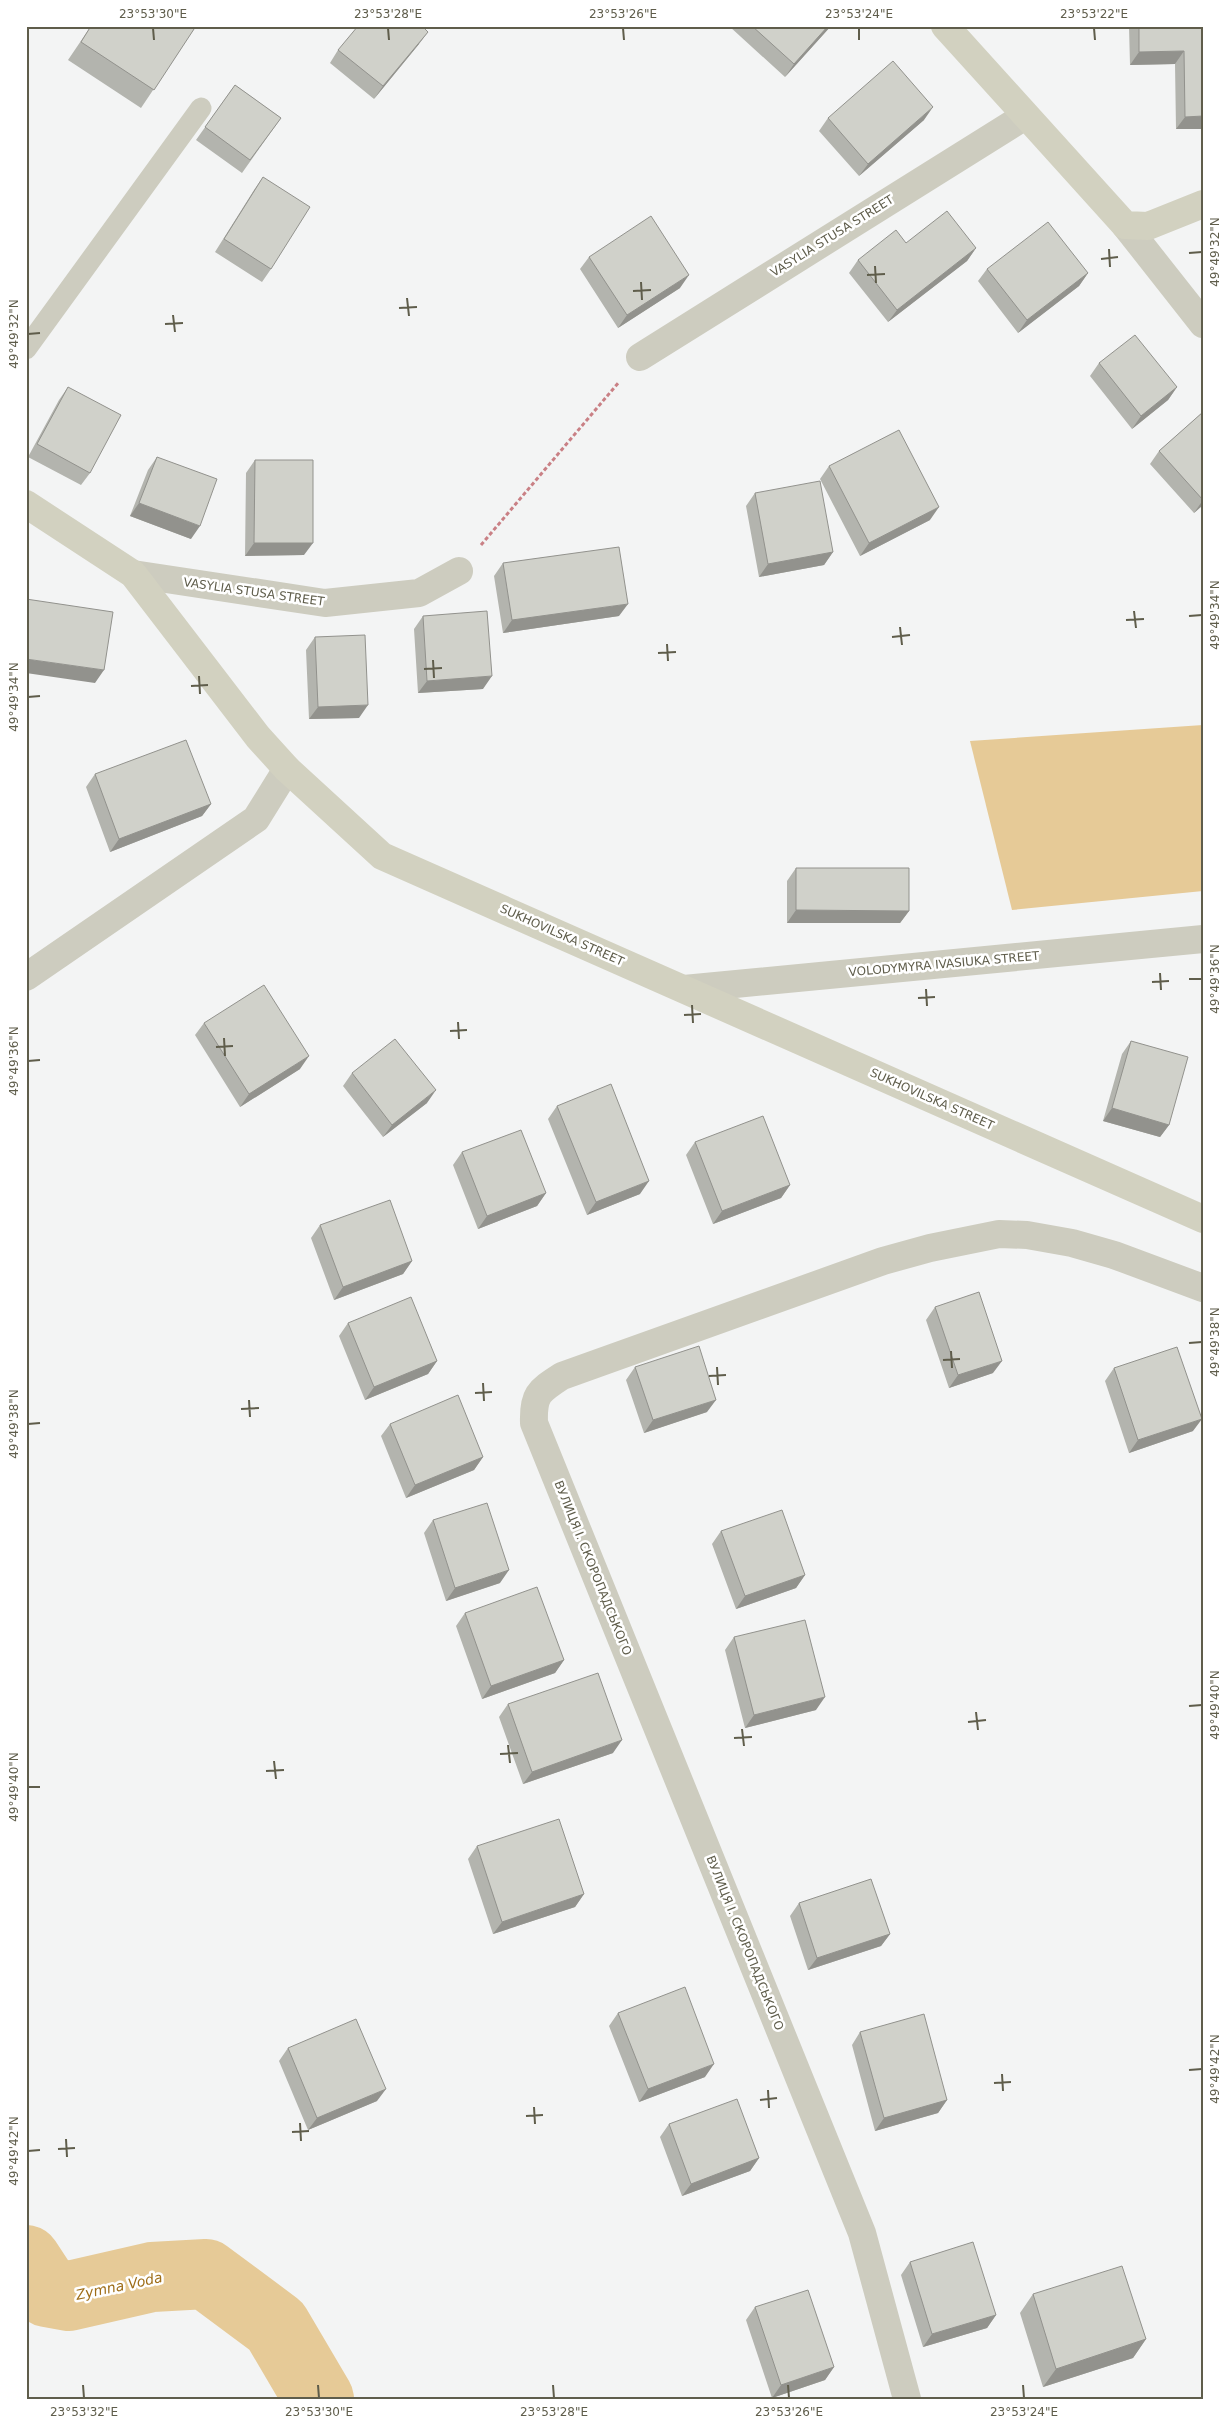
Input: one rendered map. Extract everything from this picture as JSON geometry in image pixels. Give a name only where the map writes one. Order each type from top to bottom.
[{"type":"street","points":[[944,26],[1125,225],[1203,324]]},
{"type":"street","name":"VASYLIA STUSA STREET","points":[[640,357],[1025,116]]},
{"type":"street","points":[[1125,225],[1148,226],[1203,204]]},
{"type":"street","name":"SUKHOVILSKA STREET","points":[[26,504],[133,574],[258,737],[287,769],[382,856],[1203,1219]]},
{"type":"street","name":"VASYLIA STUSA STREET","points":[[133,574],[324,603],[419,593],[459,571]]},
{"type":"street","points":[[26,977],[256,819],[287,769]]},
{"type":"street","name":"VOLODYMYRA IVASIUKA STREET","points":[[684,989],[1203,939]]},
{"type":"street","name":"ВУЛИЦЯ І. СКОРОПАДСЬКОГО","points":[[907,2399],[862,2233],[534,1423],[534,1407],[539,1391],[562,1376],[884,1261],[965,1239],[999,1234],[1049,1238],[1114,1255],[1203,1288]]},
{"type":"lane","points":[[26,349],[201,108]]},
{"type":"path","points":[[459,571],[640,357]]},
{"type":"shaded area","points":[[1203,725],[1203,891],[1012,910],[970,741]]},
{"type":"building","points":[[91,26],[196,26],[154,90],[81,42]]},
{"type":"building","points":[[358,26],[422,26],[428,32],[383,86],[338,50]]},
{"type":"building","points":[[752,26],[828,26],[794,64]]},
{"type":"building","points":[[1139,26],[1203,26],[1203,116],[1185,117],[1184,51],[1139,52]]},
{"type":"building","points":[[893,61],[933,107],[868,164],[828,118]]},
{"type":"building","points":[[235,85],[281,118],[250,160],[205,127]]},
{"type":"building","points":[[263,177],[310,207],[271,269],[224,239]]},
{"type":"building","points":[[947,211],[976,248],[897,310],[858,260],[896,230],[906,243]]},
{"type":"building","points":[[651,216],[689,275],[627,315],[589,257]]},
{"type":"building","points":[[1048,222],[1088,273],[1027,320],[987,269]]},
{"type":"building","points":[[1135,335],[1177,387],[1141,416],[1099,363]]},
{"type":"building","points":[[68,387],[121,415],[90,473],[37,444]]},
{"type":"building","points":[[1203,412],[1203,500],[1159,451]]},
{"type":"building","points":[[899,430],[939,507],[869,543],[829,466]]},
{"type":"building","points":[[157,457],[217,479],[200,526],[139,503]]},
{"type":"building","points":[[255,460],[313,460],[313,543],[254,543]]},
{"type":"building","points":[[820,481],[833,552],[768,564],[755,493]]},
{"type":"building","points":[[619,547],[628,604],[512,620],[503,563]]},
{"type":"building","points":[[26,599],[113,612],[104,670],[26,659]]},
{"type":"building","points":[[487,611],[492,676],[427,681],[423,616]]},
{"type":"building","points":[[365,635],[368,705],[318,707],[315,637]]},
{"type":"building","points":[[186,740],[211,804],[119,839],[95,774]]},
{"type":"building","points":[[796,868],[909,868],[909,911],[796,910]]},
{"type":"building","points":[[264,985],[309,1056],[249,1094],[204,1023]]},
{"type":"building","points":[[395,1039],[436,1090],[392,1125],[352,1073]]},
{"type":"building","points":[[1131,1041],[1188,1057],[1169,1125],[1112,1108]]},
{"type":"building","points":[[611,1084],[649,1181],[596,1202],[557,1106]]},
{"type":"building","points":[[763,1116],[790,1185],[722,1211],[695,1142]]},
{"type":"building","points":[[521,1130],[546,1193],[487,1216],[462,1152]]},
{"type":"building","points":[[390,1200],[412,1261],[343,1287],[320,1225]]},
{"type":"building","points":[[979,1292],[1002,1361],[958,1375],[935,1307]]},
{"type":"building","points":[[411,1297],[437,1361],[374,1387],[348,1323]]},
{"type":"building","points":[[699,1346],[716,1400],[653,1420],[635,1367]]},
{"type":"building","points":[[1177,1347],[1202,1419],[1138,1440],[1114,1368]]},
{"type":"building","points":[[458,1395],[483,1457],[415,1485],[390,1424]]},
{"type":"building","points":[[487,1503],[509,1570],[455,1588],[433,1520]]},
{"type":"building","points":[[782,1510],[805,1575],[745,1596],[721,1531]]},
{"type":"building","points":[[537,1587],[564,1660],[491,1686],[465,1613]]},
{"type":"building","points":[[805,1620],[825,1697],[754,1715],[734,1637]]},
{"type":"building","points":[[598,1673],[622,1740],[532,1772],[508,1704]]},
{"type":"building","points":[[559,1819],[584,1894],[502,1922],[477,1846]]},
{"type":"building","points":[[871,1879],[890,1934],[817,1958],[799,1903]]},
{"type":"building","points":[[685,1987],[714,2064],[648,2089],[618,2013]]},
{"type":"building","points":[[924,2014],[947,2100],[884,2118],[860,2032]]},
{"type":"building","points":[[356,2019],[386,2089],[317,2118],[288,2048]]},
{"type":"building","points":[[737,2099],[759,2158],[691,2184],[669,2124]]},
{"type":"building","points":[[973,2242],[996,2315],[932,2334],[910,2262]]},
{"type":"building","points":[[1122,2266],[1146,2339],[1056,2369],[1033,2294]]},
{"type":"building","points":[[808,2290],[834,2367],[781,2385],[755,2307]]},
{"type":"waterway","name":"Zymna Voda","points":[[26,2260],[47,2292],[69,2296],[152,2277],[206,2274],[276,2326],[319,2399]]}]
